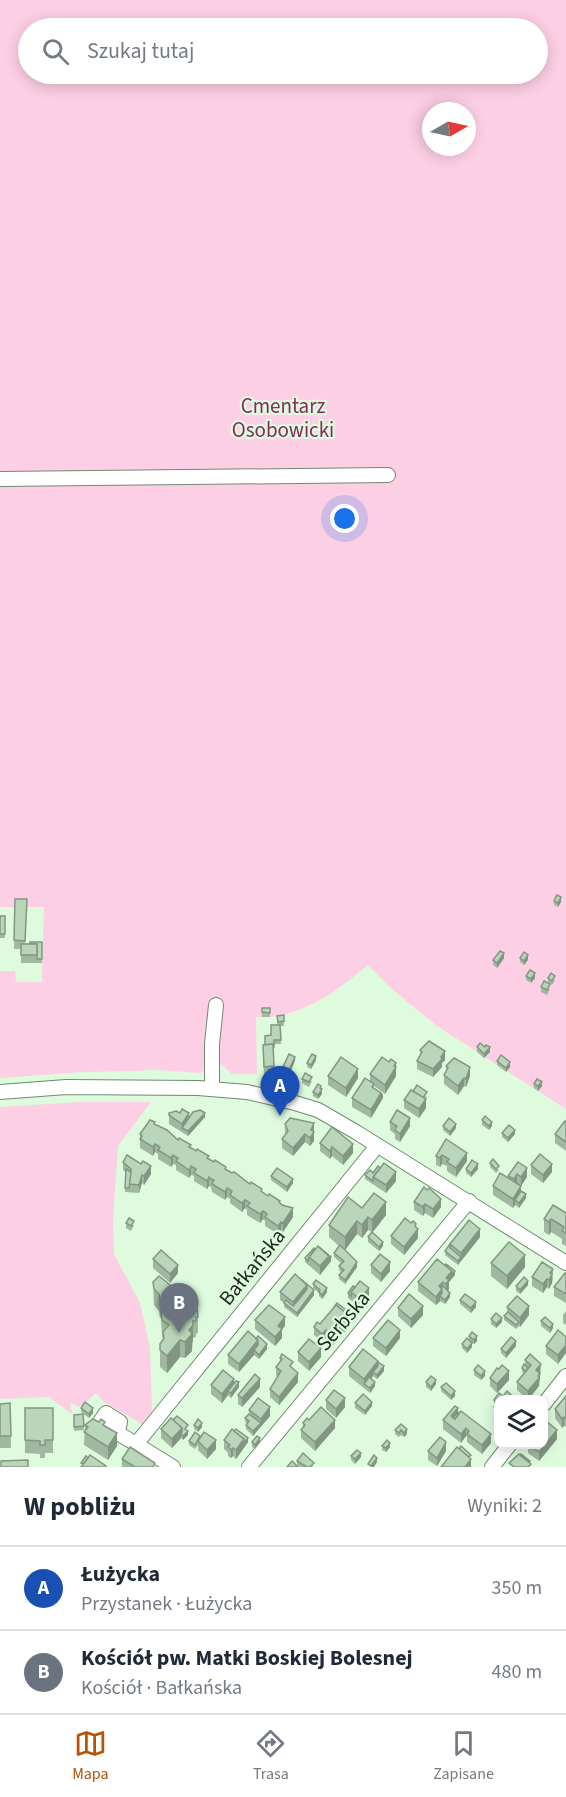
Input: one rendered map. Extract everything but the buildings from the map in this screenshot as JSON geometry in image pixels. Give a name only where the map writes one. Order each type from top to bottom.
[{"type":"street","points":[[0,479],[388,475]]},
{"type":"street","points":[[212,1089],[212,1044],[216,1005]]},
{"type":"street","points":[[0,1092],[66,1087],[156,1086],[212,1089],[247,1092],[318,1110],[469,1201],[566,1263]]},
{"type":"street","name":"Bałkańska","points":[[137,1443],[377,1146]]},
{"type":"street","name":"Serbska","points":[[249,1467],[469,1201]]},
{"type":"street","points":[[548,1398],[566,1376]]},
{"type":"street","points":[[118,1431],[173,1467]]},
{"type":"street","points":[[492,1467],[506,1449]]},
{"type":"green space","name":"Cmentarz Osobowicki","points":[[0,0],[566,0],[566,1109],[437,1026],[392,989],[368,965],[330,994],[302,1009],[272,1017],[256,1017],[257,1074],[232,1074],[220,1063],[220,1045],[204,1045],[204,1070],[201,1073],[153,1070],[0,1078],[0,971],[15,971],[16,982],[42,982],[44,907],[0,907]]},
{"type":"green space","points":[[80,1102],[151,1102],[118,1146],[113,1220],[114,1254],[140,1303],[150,1348],[152,1411],[142,1424],[104,1402],[96,1393],[80,1407],[70,1403],[72,1414],[49,1397],[0,1399],[0,1107]]},
{"type":"place","name":"Łużycka","points":[[280,1116]]},
{"type":"place","name":"Kościół pw. Matki Boskiej Bolesnej","points":[[179,1333]]}]
